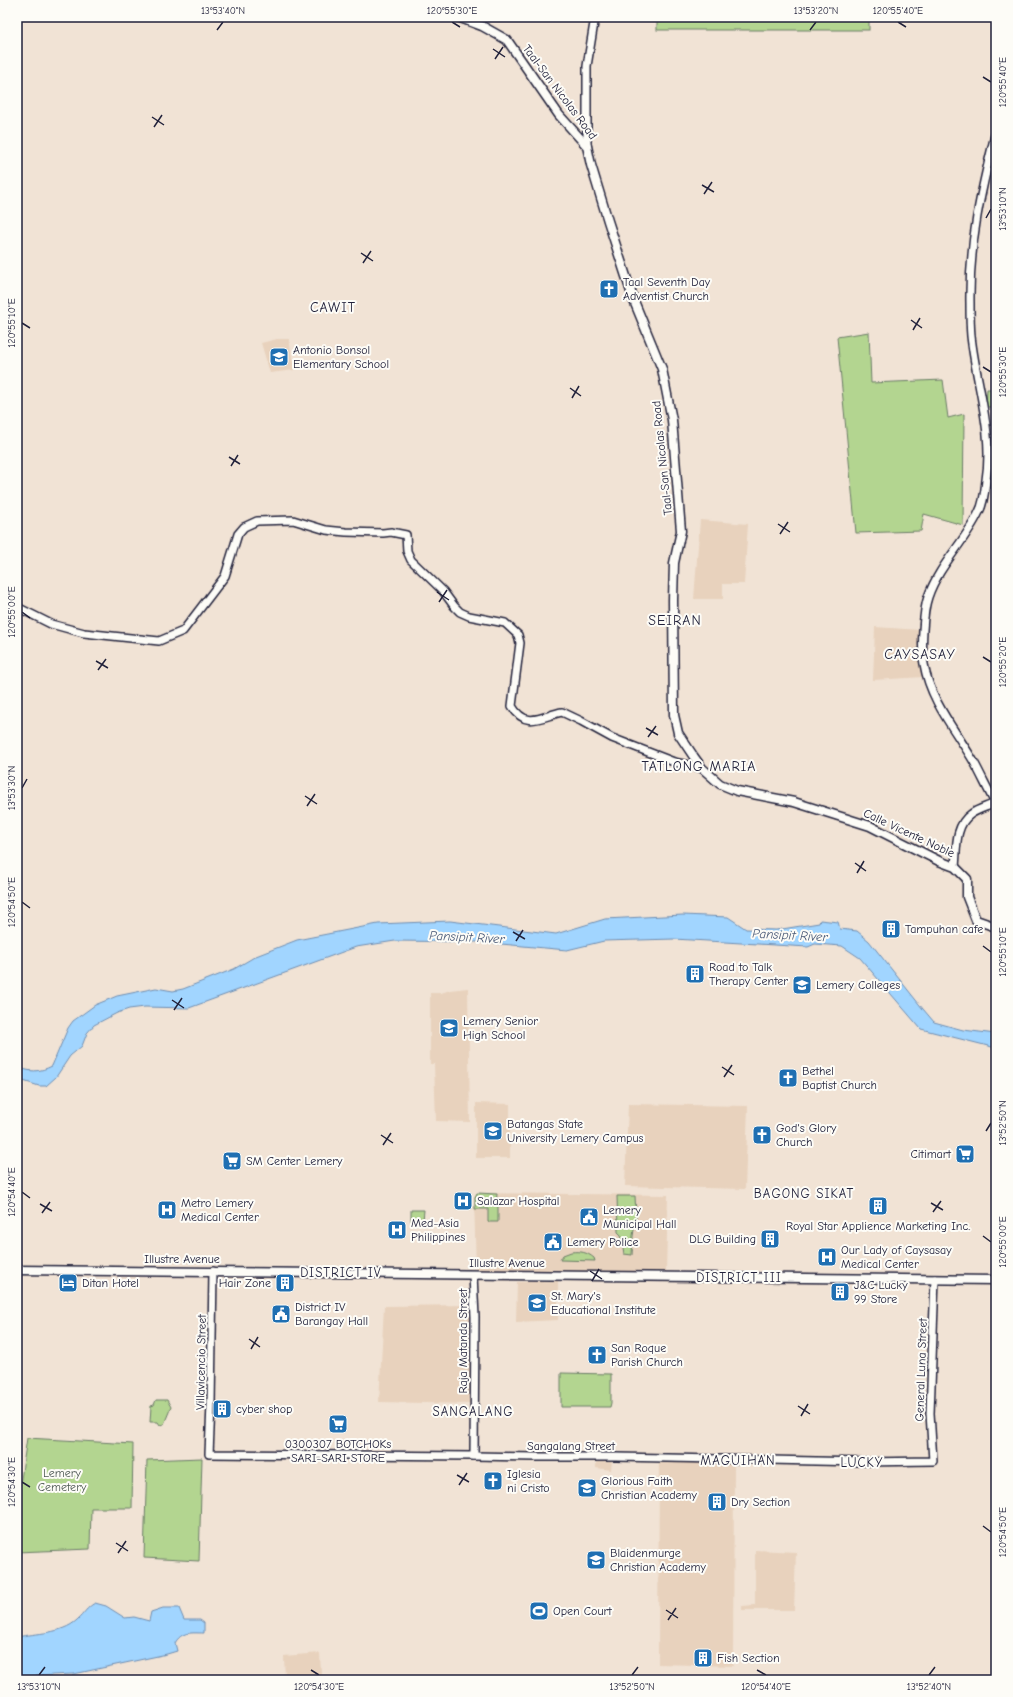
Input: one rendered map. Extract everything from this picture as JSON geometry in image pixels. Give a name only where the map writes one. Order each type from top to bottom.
[{"type":"main road","name":"Taal-San Nicolas Road","points":[[458,17],[482,26],[507,40],[559,115],[587,146],[591,166],[634,301],[662,369],[673,428],[681,531],[674,563],[674,715],[678,733],[702,768]]},
{"type":"main road","name":"Calle Vicente Noble","points":[[702,768],[720,784],[737,791],[794,802],[870,826],[939,861],[955,867],[966,879],[967,897],[976,920],[996,927]]},
{"type":"main road","name":"Illustre Avenue","points":[[17,1270],[996,1280]]},
{"type":"street","points":[[587,146],[587,66],[595,17]]},
{"type":"street","points":[[955,867],[958,831],[971,814],[995,803],[974,762],[948,723],[929,683],[924,664],[922,642],[927,598],[944,566],[961,544],[980,510],[986,480],[989,454],[983,403],[971,335],[970,276],[974,227],[996,131]]},
{"type":"street","name":"Calle Vicente Noble","points":[[17,607],[51,624],[84,633],[159,641],[184,631],[225,576],[238,534],[244,527],[257,522],[293,520],[333,531],[391,532],[406,535],[407,551],[411,560],[443,591],[457,609],[469,616],[506,623],[518,635],[520,643],[512,706],[522,717],[539,720],[562,712],[612,738],[674,762],[702,768]]},
{"type":"street","name":"Villavicencio Street","points":[[209,1454],[213,1271]]},
{"type":"street","name":"Raja Matanda Street","points":[[473,1275],[476,1317],[474,1456]]},
{"type":"street","name":"General Luna Street","points":[[933,1461],[930,1413],[935,1279]]},
{"type":"street","name":"Sangalang Street","points":[[209,1454],[474,1456],[537,1458],[616,1457],[863,1462],[933,1461]]},
{"type":"shaded area","name":"Antonio Bonsol Elementary School","points":[[277,339],[289,339],[294,370],[270,373],[261,343]]},
{"type":"shaded area","points":[[700,520],[748,524],[744,584],[723,584],[723,599],[694,599]]},
{"type":"shaded area","points":[[875,627],[921,630],[919,654],[924,677],[873,680]]},
{"type":"shaded area","points":[[468,988],[470,1122],[436,1121],[434,1064],[430,1064],[430,993],[441,993],[450,990]]},
{"type":"shaded area","name":"Batangas State University Lemery Campus","points":[[476,1103],[510,1104],[510,1158],[476,1158]]},
{"type":"shaded area","points":[[628,1104],[748,1106],[745,1189],[625,1186]]},
{"type":"shaded area","points":[[477,1193],[668,1195],[666,1272],[476,1271],[474,1197]]},
{"type":"shaded area","name":"Med-Asia Philippines","points":[[390,1223],[404,1223],[404,1237],[389,1236]]},
{"type":"shaded area","name":"St. Mary's Educational Institute","points":[[558,1281],[558,1320],[516,1322],[517,1282]]},
{"type":"shaded area","points":[[474,1305],[472,1404],[379,1402],[384,1306]]},
{"type":"shaded area","points":[[598,1460],[612,1461],[611,1470],[596,1468],[596,1463]]},
{"type":"shaded area","points":[[659,1460],[734,1463],[733,1666],[658,1664]]},
{"type":"shaded area","points":[[755,1550],[796,1552],[794,1610],[742,1610],[742,1606],[755,1605]]},
{"type":"shaded area","points":[[320,1653],[321,1674],[324,1680],[285,1680],[284,1656]]},
{"type":"green space","points":[[657,17],[869,17],[869,30],[657,30]]},
{"type":"green space","points":[[869,332],[871,383],[943,380],[948,418],[964,414],[963,525],[924,514],[921,531],[856,533],[837,337]]},
{"type":"green space","points":[[987,389],[996,389],[996,407],[986,407]]},
{"type":"green space","points":[[477,1193],[497,1194],[496,1205],[498,1205],[498,1222],[488,1222],[488,1209],[475,1209],[475,1197]]},
{"type":"green space","points":[[617,1196],[635,1196],[636,1217],[632,1255],[624,1254],[621,1235],[618,1232]]},
{"type":"green space","points":[[411,1210],[424,1210],[423,1221],[411,1221]]},
{"type":"green space","points":[[571,1252],[586,1253],[594,1258],[595,1261],[560,1260],[563,1255]]},
{"type":"green space","points":[[561,1373],[611,1374],[610,1407],[561,1407]]},
{"type":"green space","points":[[156,1400],[167,1400],[171,1407],[164,1424],[160,1425],[158,1422],[150,1422],[151,1406],[154,1405]]},
{"type":"green space","name":"Lemery Cemetery","points":[[27,1438],[133,1444],[132,1508],[91,1508],[90,1549],[17,1552],[17,1488],[20,1486]]},
{"type":"green space","points":[[202,1458],[199,1561],[144,1558],[147,1460]]},
{"type":"water","name":"Pansipit River","points":[[683,915],[728,917],[746,929],[776,930],[819,923],[820,920],[838,922],[840,929],[857,931],[869,941],[934,1022],[963,1030],[996,1034],[996,1048],[921,1029],[860,958],[842,946],[815,944],[808,947],[674,939],[604,941],[567,950],[479,942],[395,941],[356,947],[189,1008],[145,1007],[129,1009],[117,1013],[94,1025],[87,1033],[82,1046],[70,1056],[56,1077],[46,1086],[39,1086],[17,1079],[17,1066],[26,1070],[34,1071],[43,1070],[52,1066],[68,1028],[73,1021],[95,1005],[117,996],[156,988],[173,991],[183,989],[234,969],[256,956],[297,940],[378,924],[450,921],[556,934],[605,919]]},
{"type":"water","points":[[95,1603],[106,1606],[125,1618],[134,1617],[149,1621],[151,1612],[163,1608],[179,1608],[184,1620],[200,1620],[204,1623],[204,1633],[191,1633],[181,1636],[175,1643],[177,1651],[167,1654],[74,1674],[17,1677],[17,1637],[48,1632],[71,1625]]},
{"type":"place","name":"Taal Seventh Day Adventist Church","points":[[609,289]]},
{"type":"place","name":"Antonio Bonsol Elementary School","points":[[279,357]]},
{"type":"place","name":"Tampuhan cafe","points":[[891,929]]},
{"type":"place","name":"Road to Talk Therapy Center","points":[[695,974]]},
{"type":"place","name":"Lemery Colleges","points":[[802,985]]},
{"type":"place","name":"Lemery Senior High School","points":[[449,1028]]},
{"type":"place","name":"Bethel Baptist Church","points":[[788,1078]]},
{"type":"place","name":"Batangas State University Lemery Campus","points":[[493,1131]]},
{"type":"place","name":"God's Glory Church","points":[[762,1135]]},
{"type":"place","name":"Citimart","points":[[965,1154]]},
{"type":"place","name":"SM Center Lemery","points":[[232,1161]]},
{"type":"place","name":"Salazar Hospital","points":[[463,1201]]},
{"type":"place","name":"Royal Star Applience Marketing Inc.","points":[[878,1206]]},
{"type":"place","name":"Metro Lemery Medical Center","points":[[167,1210]]},
{"type":"place","name":"Lemery Municipal Hall","points":[[589,1217]]},
{"type":"place","name":"Med-Asia Philippines","points":[[397,1230]]},
{"type":"place","name":"DLG Building","points":[[770,1239]]},
{"type":"place","name":"Lemery Police","points":[[553,1242]]},
{"type":"place","name":"Our Lady of Caysasay Medical Center","points":[[827,1257]]},
{"type":"place","name":"Ditan Hotel","points":[[68,1283]]},
{"type":"place","name":"Hair Zone","points":[[285,1283]]},
{"type":"place","name":"J&C Lucky 99 Store","points":[[840,1292]]},
{"type":"place","name":"St. Mary's Educational Institute","points":[[537,1303]]},
{"type":"place","name":"District IV Barangay Hall","points":[[281,1314]]},
{"type":"place","name":"San Roque Parish Church","points":[[597,1355]]},
{"type":"place","name":"cyber shop","points":[[222,1409]]},
{"type":"place","name":"0300307 BOTCHOKs SARI-SARI STORE","points":[[338,1424]]},
{"type":"place","name":"Iglesia ni Cristo","points":[[493,1481]]},
{"type":"place","name":"Glorious Faith Christian Academy","points":[[587,1488]]},
{"type":"place","name":"Dry Section","points":[[717,1502]]},
{"type":"place","name":"Blaidenmurge Christian Academy","points":[[596,1560]]},
{"type":"place","name":"Open Court","points":[[539,1611]]},
{"type":"place","name":"Fish Section","points":[[703,1658]]},
{"type":"district","name":"CAWIT","points":[[333,307]]},
{"type":"district","name":"SEIRAN","points":[[675,620]]},
{"type":"district","name":"CAYSASAY","points":[[920,654]]},
{"type":"district","name":"TATLONG MARIA","points":[[699,766]]},
{"type":"district","name":"BAGONG SIKAT","points":[[804,1193]]},
{"type":"district","name":"DISTRICT IV","points":[[341,1272]]},
{"type":"district","name":"DISTRICT III","points":[[739,1277]]},
{"type":"district","name":"SANGALANG","points":[[473,1411]]},
{"type":"district","name":"MAGUIHAN","points":[[738,1460]]},
{"type":"district","name":"LUCKY","points":[[862,1462]]}]
